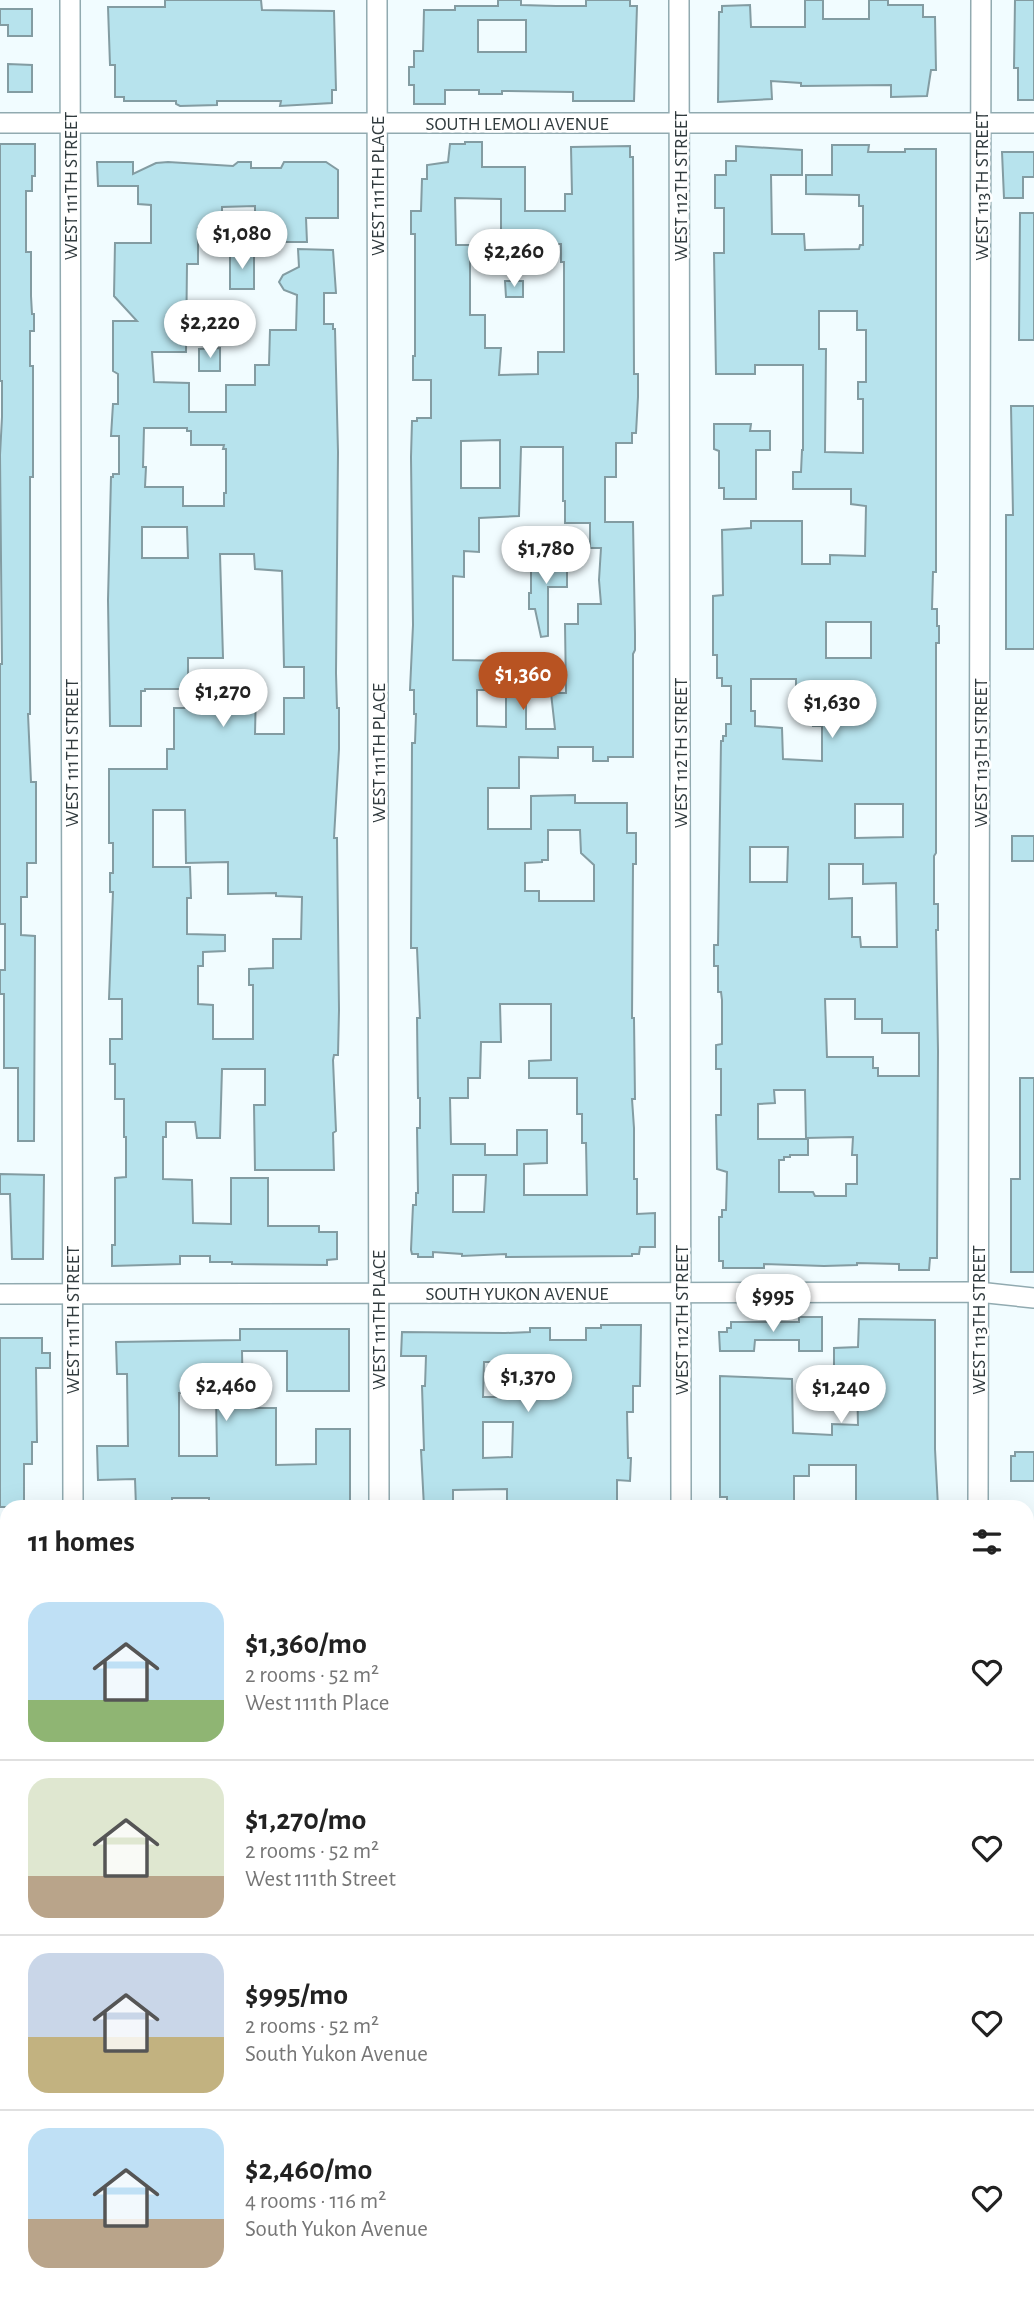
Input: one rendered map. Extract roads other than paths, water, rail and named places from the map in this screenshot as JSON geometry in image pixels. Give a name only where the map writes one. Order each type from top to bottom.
[{"type":"street","name":"WEST 111TH STREET","points":[[70,0],[73,1500]]},
{"type":"street","name":"WEST 111TH PLACE","points":[[377,0],[379,1500]]},
{"type":"street","name":"WEST 112TH STREET","points":[[679,0],[681,1500]]},
{"type":"street","name":"WEST 113TH STREET","points":[[978,1500],[981,0]]},
{"type":"street","name":"SOUTH LEMOLI AVENUE","points":[[0,123],[1034,123]]},
{"type":"street","name":"SOUTH YUKON AVENUE","points":[[0,1294],[978,1292],[1034,1298]]}]
